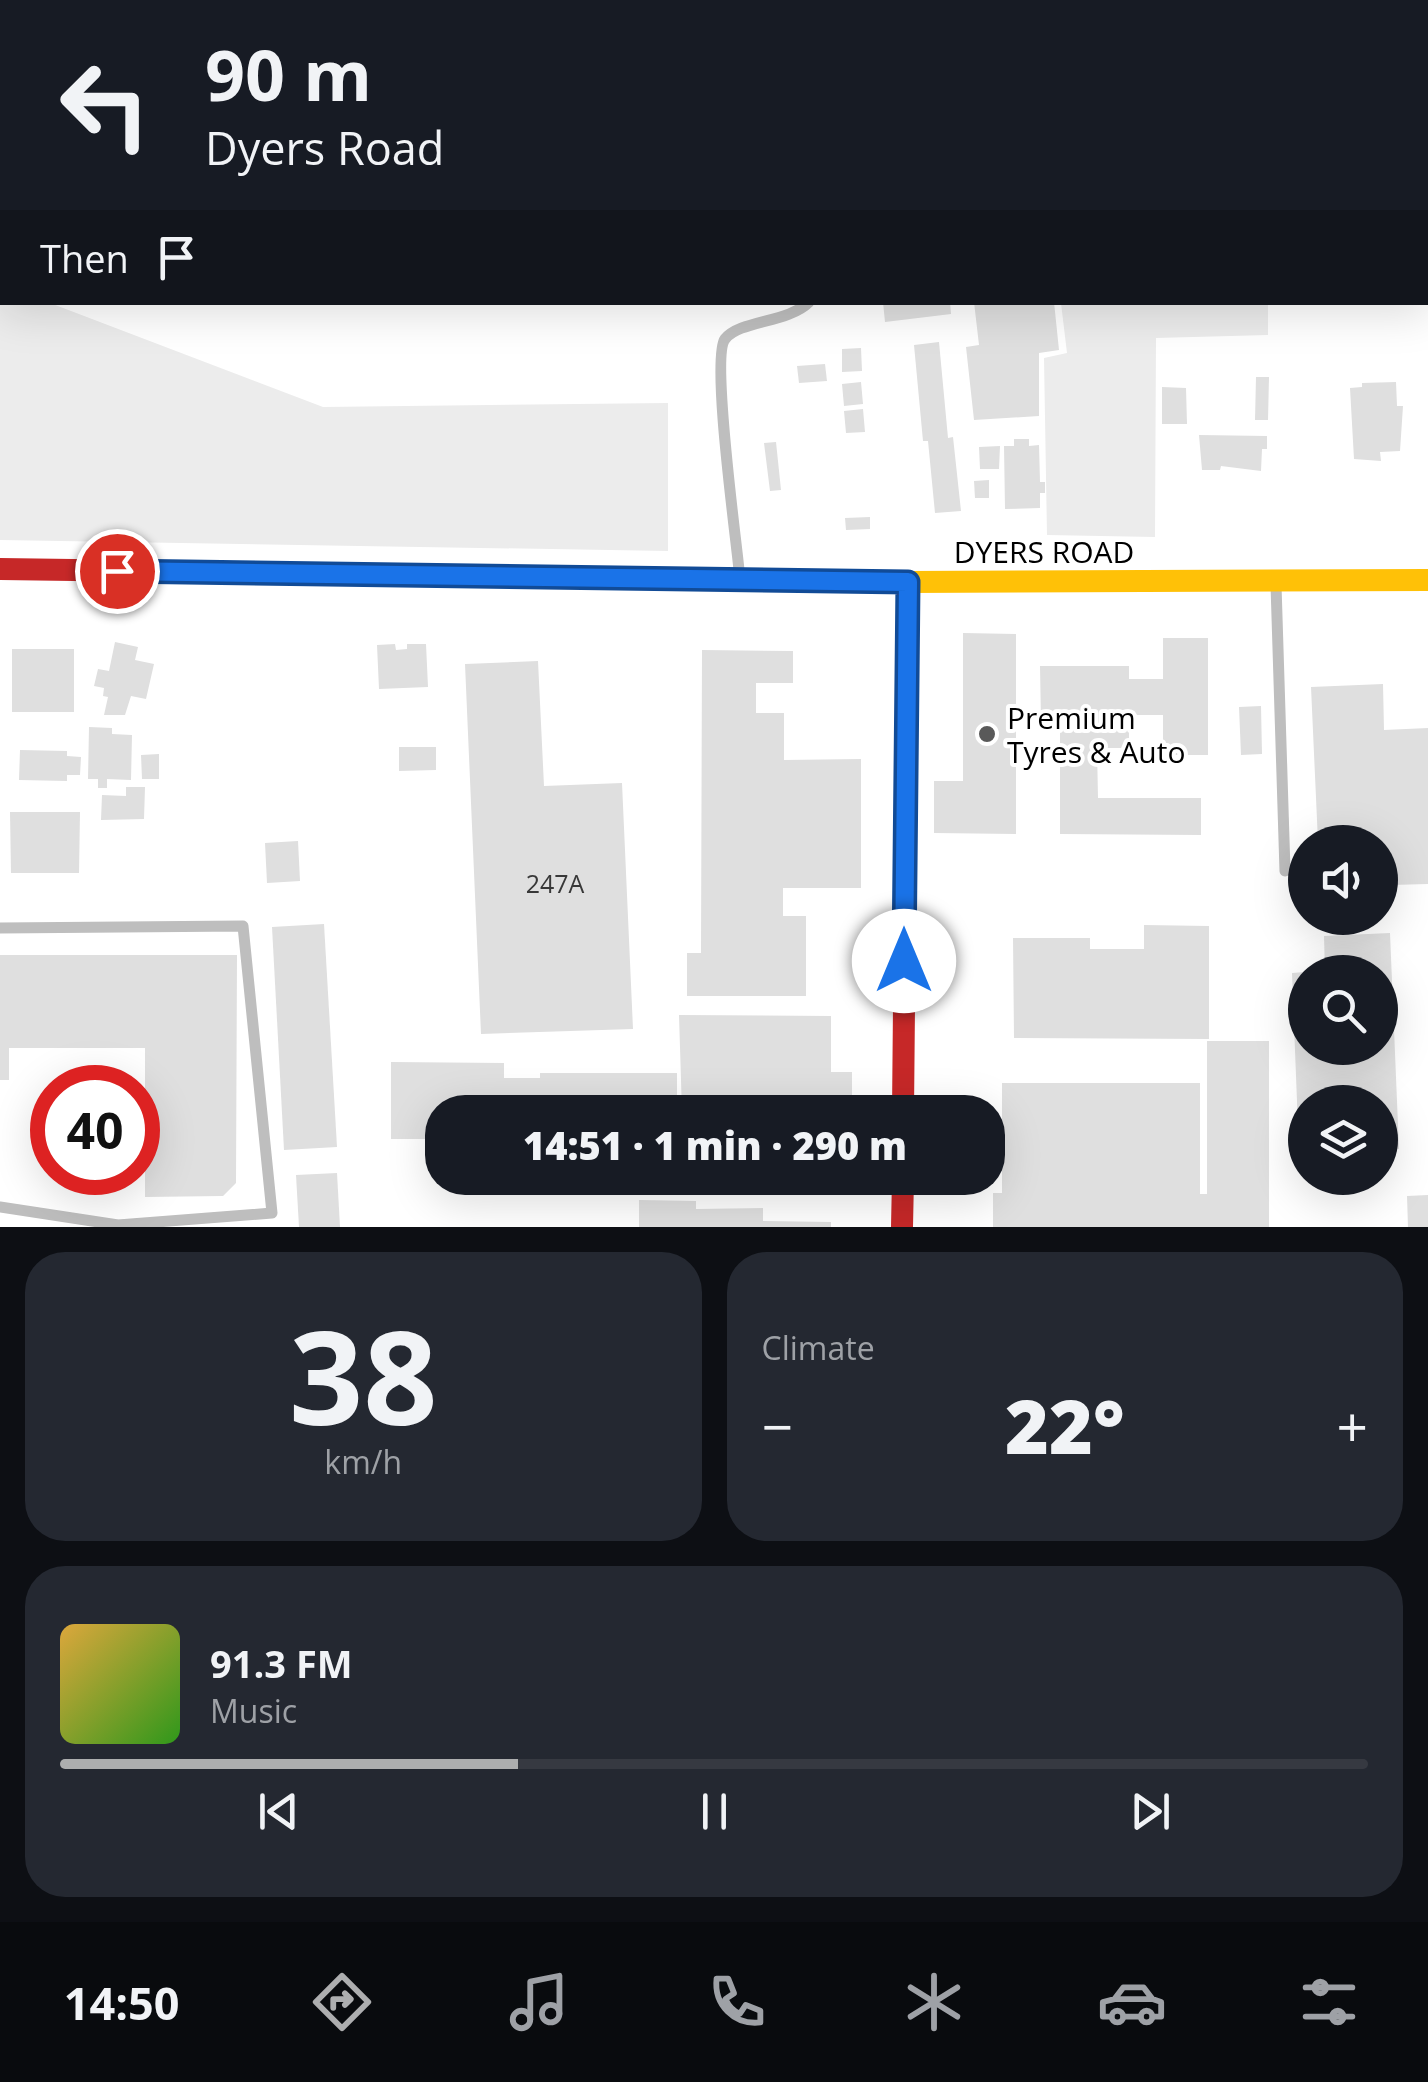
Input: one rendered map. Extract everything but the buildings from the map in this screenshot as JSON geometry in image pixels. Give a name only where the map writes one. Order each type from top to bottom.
[{"type":"main road","name":"DYERS ROAD","points":[[0,569],[908,582],[1428,580]]},
{"type":"main road","points":[[903,1095],[908,582]]},
{"type":"main road","points":[[902,1227],[903,1195]]},
{"type":"lane","points":[[740,580],[720,378],[722,344],[728,335],[790,316],[805,305]]},
{"type":"lane","points":[[1276,580],[1285,871]]},
{"type":"lane","points":[[0,928],[244,926],[272,1213],[118,1224],[0,1207]]},
{"type":"shaded area","points":[[0,305],[55,305],[323,407],[668,403],[668,551],[0,540]]},
{"type":"shaded area","points":[[1061,305],[1268,305],[1268,335],[1156,338],[1155,537],[1047,535],[1044,358],[1067,353]]},
{"type":"traffic: slow","points":[[654,578],[908,582],[1428,580]]},
{"type":"traffic: jam","points":[[0,569],[654,578]]},
{"type":"traffic: jam","points":[[903,1095],[908,582]]},
{"type":"traffic: jam","points":[[902,1227],[903,1195]]},
{"type":"place","name":"Premium Tyres & Auto","points":[[987,734]]},
{"type":"route","points":[[117,571],[908,582],[904,961]]}]
